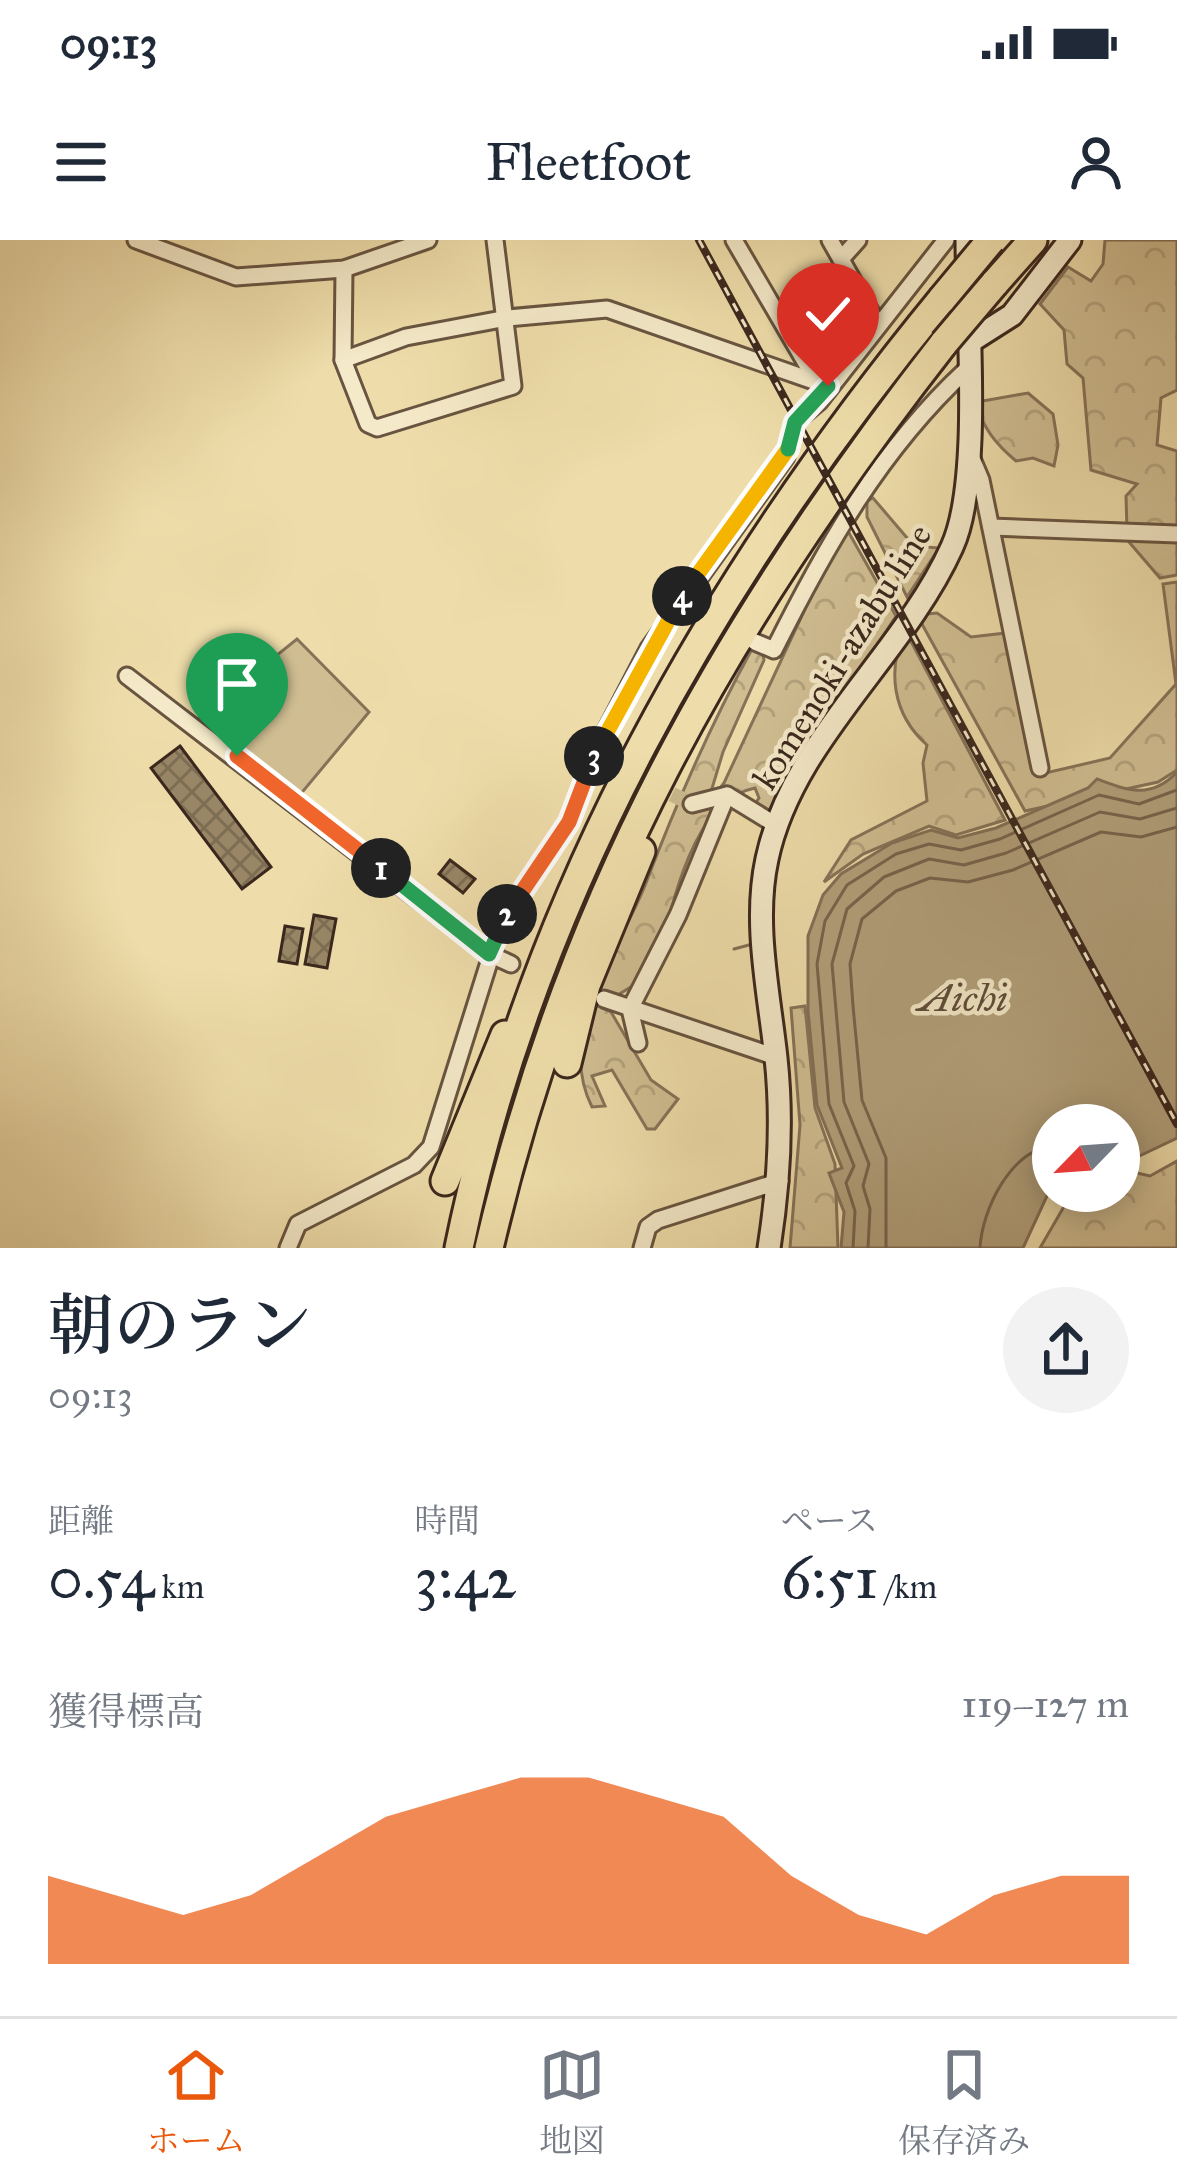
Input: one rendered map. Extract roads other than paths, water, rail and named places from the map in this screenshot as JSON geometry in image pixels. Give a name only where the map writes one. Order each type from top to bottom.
[{"type":"highway","points":[[445,1181],[485,1076],[642,744],[740,573],[843,420],[991,240]]},
{"type":"highway","points":[[489,1248],[532,1088],[597,904],[716,670],[815,512],[956,343],[994,284],[1033,240]]},
{"type":"highway","points":[[566,1063],[586,985],[716,670]]},
{"type":"highway","points":[[459,1248],[518,1043],[587,861]]},
{"type":"main road","name":"komenoki-azabu line","points":[[769,1248],[780,1181],[776,1057],[762,894],[776,825],[804,772],[953,546],[963,517],[969,452],[966,370],[956,343],[967,240]]},
{"type":"main road","points":[[956,343],[1012,315],[1070,240]]},
{"type":"street","points":[[136,240],[229,277],[344,269],[422,240]]},
{"type":"street","points":[[344,269],[343,360],[368,424],[377,428],[512,387],[495,240]]},
{"type":"street","points":[[734,240],[821,381]]},
{"type":"street","points":[[830,240],[878,326]]},
{"type":"street","points":[[842,259],[858,240]]},
{"type":"street","points":[[288,1248],[298,1223],[414,1165],[431,1147],[501,923],[569,822],[682,596],[786,457],[795,422],[821,381],[878,326],[946,240]]},
{"type":"street","points":[[343,360],[406,337],[507,318],[607,309],[821,381]]},
{"type":"street","points":[[755,643],[773,650],[834,532],[876,467],[966,370]]},
{"type":"street","points":[[969,452],[991,527],[1040,768]]},
{"type":"street","points":[[991,527],[1177,534]]},
{"type":"street","points":[[682,596],[699,606]]},
{"type":"street","points":[[127,676],[489,954],[511,964]]},
{"type":"street","points":[[638,1043],[630,1009],[678,915],[727,795]]},
{"type":"street","points":[[692,804],[727,795],[776,825]]},
{"type":"street","points":[[604,999],[776,1057]]},
{"type":"street","points":[[642,1248],[648,1227],[658,1220],[780,1181]]},
{"type":"water","name":"Aichi","points":[[1177,772],[1177,1138],[1140,1156],[1140,1104],[1032,1104],[1032,1212],[1040,1212],[1023,1248],[841,1248],[844,1212],[829,1173],[842,1168],[817,1105],[808,1011],[808,936],[823,895],[841,874],[892,843],[931,830],[958,838],[996,828],[1088,788],[1097,779],[1138,790],[1167,781]]},
{"type":"waterway","points":[[734,949],[749,945]]},
{"type":"tunnel","points":[[610,764],[692,804]]},
{"type":"railway","points":[[699,240],[1177,1124]]}]
